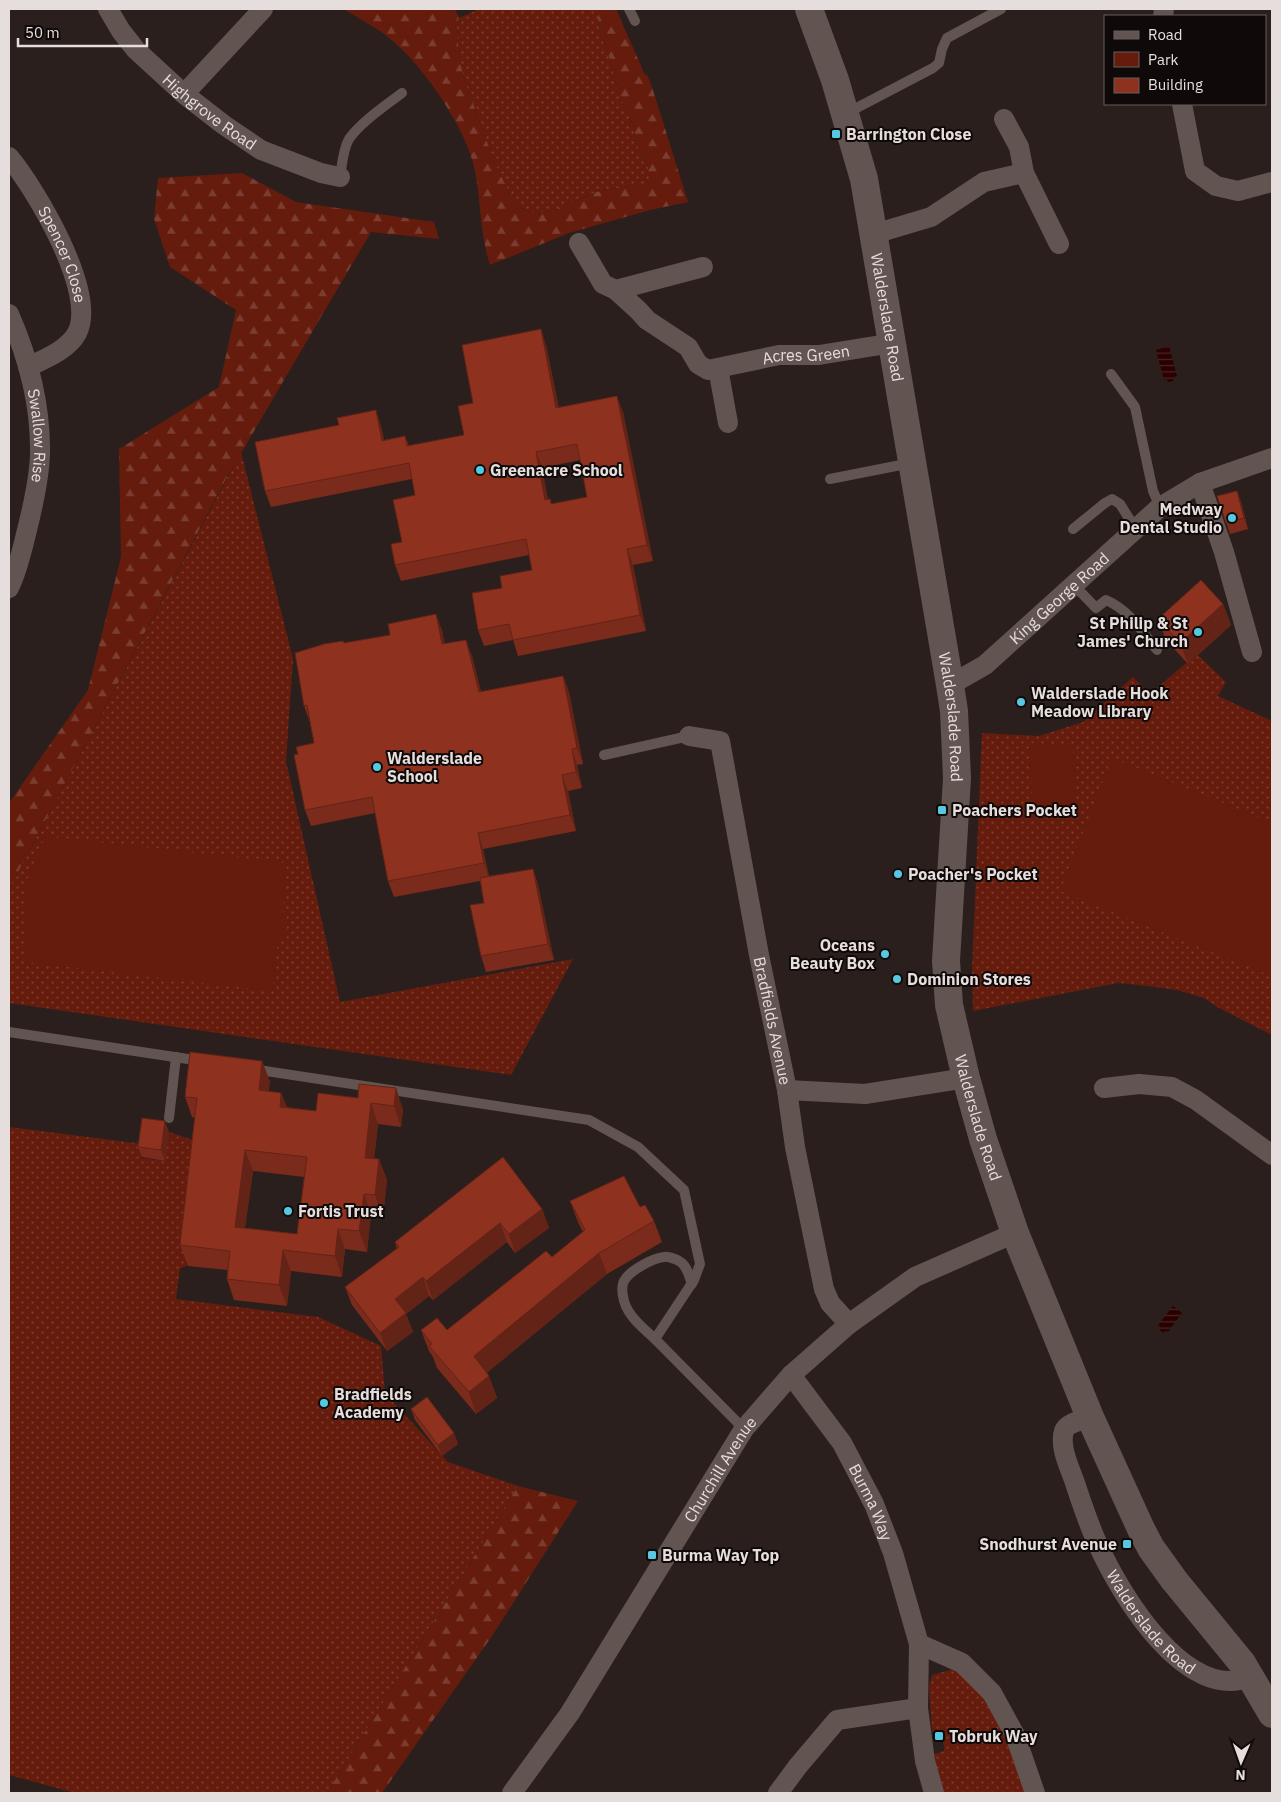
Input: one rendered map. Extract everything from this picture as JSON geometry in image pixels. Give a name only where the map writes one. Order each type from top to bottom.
[{"type":"street","name":"Highgrove Road","points":[[108,9],[121,31],[136,50],[184,94],[224,125],[261,150],[321,173],[340,177]]},
{"type":"street","points":[[184,94],[263,9]]},
{"type":"street","name":"Walderslade Road","points":[[809,9],[846,114],[864,180],[955,718],[957,778],[946,961],[949,1004],[966,1078],[983,1139],[1015,1233],[1090,1417],[1138,1523],[1151,1548],[1174,1580],[1229,1646],[1272,1714]]},
{"type":"street","points":[[1182,105],[1195,171],[1216,186],[1238,191],[1272,182]]},
{"type":"street","points":[[1004,119],[1019,147],[1024,173],[1059,244]]},
{"type":"street","name":"Spencer Close","points":[[9,157],[44,208],[57,234],[75,280],[81,306],[82,321],[77,334],[66,346],[28,367]]},
{"type":"street","points":[[874,234],[931,217],[984,182],[1024,173]]},
{"type":"street","name":"Acres Green","points":[[579,243],[603,284],[616,290],[647,320],[688,347],[698,364],[708,370],[779,355],[826,354],[893,343]]},
{"type":"street","points":[[616,290],[703,267]]},
{"type":"street","name":"Swallow Rise","points":[[9,314],[21,342],[35,399],[40,456],[33,506],[21,555],[9,588]]},
{"type":"street","points":[[718,368],[728,423]]},
{"type":"street","name":"King George Road","points":[[950,685],[985,664],[1160,507],[1200,483],[1272,458]]},
{"type":"street","points":[[1200,483],[1224,552],[1252,652]]},
{"type":"street","name":"Bradfields Avenue","points":[[689,736],[720,741],[787,1090],[795,1147],[824,1289],[830,1303],[849,1324]]},
{"type":"street","points":[[787,1090],[865,1094],[966,1078]]},
{"type":"street","points":[[1104,1088],[1139,1084],[1172,1087],[1196,1100],[1272,1155]]},
{"type":"street","name":"Churchill Avenue","points":[[512,1793],[570,1713],[744,1429],[791,1375],[849,1324],[915,1277],[1015,1233]]},
{"type":"street","name":"Burma Way","points":[[791,1375],[842,1443],[874,1504],[896,1562],[919,1644],[918,1708],[925,1761],[934,1793]]},
{"type":"street","name":"Walderslade Road","points":[[1090,1417],[1070,1424],[1065,1429],[1065,1453],[1099,1547],[1121,1589],[1163,1644],[1197,1672],[1218,1681],[1238,1682],[1250,1677]]},
{"type":"street","points":[[919,1644],[962,1663],[992,1693],[1015,1735],[1035,1793]]},
{"type":"street","points":[[778,1793],[837,1720],[918,1708]]},
{"type":"lane","points":[[628,9],[635,21]]},
{"type":"lane","points":[[846,114],[933,68],[939,63],[947,38],[1001,9]]},
{"type":"lane","points":[[340,177],[342,160],[348,140],[368,120],[402,93]]},
{"type":"lane","points":[[1111,374],[1135,407],[1154,491],[1160,507]]},
{"type":"lane","points":[[830,479],[912,463]]},
{"type":"lane","points":[[1073,529],[1104,503],[1112,499],[1120,504],[1135,528]]},
{"type":"lane","points":[[1073,584],[1096,608],[1106,600],[1119,606],[1157,650]]},
{"type":"lane","points":[[604,755],[689,736]]},
{"type":"lane","points":[[9,1032],[206,1062]]},
{"type":"lane","points":[[169,1118],[176,1057]]},
{"type":"lane","points":[[246,1068],[590,1120],[638,1147],[684,1190],[700,1264],[692,1284],[655,1339]]},
{"type":"lane","points":[[692,1284],[686,1269],[679,1261],[664,1257],[644,1264],[629,1274],[624,1281],[622,1294],[625,1306],[635,1320],[744,1429]]},
{"type":"green space","points":[[344,9],[455,9],[459,18],[456,23],[460,62],[464,79],[494,161],[510,194],[519,207],[537,214],[559,208],[596,192],[650,182],[647,162],[639,150],[630,117],[619,96],[610,59],[602,39],[598,9],[616,9],[645,75],[647,75],[651,84],[688,202],[650,210],[569,233],[490,265],[484,242],[477,183],[471,155],[444,102],[419,69],[395,43],[383,33]]},
{"type":"green space","points":[[479,9],[598,9],[602,39],[610,59],[619,96],[630,117],[639,150],[647,162],[651,182],[596,192],[559,208],[537,214],[519,207],[510,194],[494,161],[464,79],[460,62],[456,23],[459,18]]},
{"type":"green space","points":[[242,173],[296,202],[434,222],[439,239],[371,232],[227,477],[9,889],[9,803],[88,690],[121,557],[119,449],[219,387],[236,310],[170,267],[154,219],[158,178]]},
{"type":"green space","points":[[241,452],[293,659],[286,761],[340,1002],[573,959],[511,1075],[9,1003],[9,889]]},
{"type":"green space","points":[[1198,655],[1226,682],[1218,696],[1272,721],[1272,1035],[1219,1008],[1204,998],[1177,990],[1118,983],[973,1011],[972,970],[982,733],[1039,736],[1083,722],[1133,677],[1150,694]]},
{"type":"green space","points":[[1029,743],[1073,745],[1075,804],[1033,806]]},
{"type":"green space","points":[[1112,758],[1272,823],[1272,976],[1060,891]]},
{"type":"green space","points":[[45,836],[287,863],[282,912],[287,913],[287,940],[278,942],[272,991],[26,962],[26,883]]},
{"type":"green space","points":[[9,1127],[143,1144],[142,1158],[165,1161],[169,1132],[202,1143],[187,1266],[180,1268],[176,1299],[318,1317],[381,1346],[385,1393],[448,1462],[518,1486],[327,1793],[75,1793],[9,1775]]},
{"type":"green space","points":[[518,1486],[578,1501],[492,1636],[382,1793],[327,1793]]},
{"type":"green space","points":[[954,1669],[977,1684],[1016,1757],[1028,1793],[941,1793],[934,1754],[944,1751],[943,1731],[932,1732],[929,1687],[932,1675]]},
{"type":"shaded area","points":[[1169,346],[1177,376],[1174,377],[1173,381],[1168,382],[1167,379],[1164,380],[1156,350]]},
{"type":"shaded area","points":[[1173,1306],[1182,1313],[1168,1332],[1163,1333],[1158,1325]]},
{"type":"building","points":[[541,329],[556,408],[617,396],[647,545],[627,549],[640,615],[513,640],[509,624],[478,630],[472,593],[502,588],[500,576],[532,570],[526,539],[395,565],[391,544],[402,542],[393,500],[415,495],[409,463],[265,491],[255,442],[339,425],[337,418],[376,410],[382,441],[405,436],[407,446],[464,435],[458,406],[473,403],[462,345]],"holes":[[[577,444],[587,497],[551,504],[550,499],[545,500],[536,452]]]},
{"type":"building","points":[[1237,491],[1244,518],[1226,523],[1217,496]]},
{"type":"building","points":[[1201,580],[1223,604],[1180,643],[1158,619]]},
{"type":"building","points":[[436,614],[442,644],[466,640],[479,692],[563,676],[577,748],[572,749],[576,772],[562,775],[570,815],[478,833],[484,863],[388,881],[372,797],[305,810],[294,755],[298,754],[296,747],[314,743],[307,705],[304,706],[295,653],[324,644],[343,641],[344,643],[390,635],[388,624]]},
{"type":"building","points":[[533,869],[548,944],[481,956],[470,905],[484,903],[480,878]]},
{"type":"building","points":[[190,1052],[262,1061],[259,1090],[281,1093],[280,1107],[316,1111],[318,1093],[358,1098],[359,1084],[396,1088],[394,1106],[371,1103],[365,1158],[379,1159],[375,1195],[364,1194],[359,1231],[338,1229],[335,1256],[283,1250],[279,1285],[227,1279],[230,1251],[180,1245],[197,1098],[185,1097]],"holes":[[[245,1150],[307,1157],[297,1234],[235,1227]]]},
{"type":"building","points":[[142,1118],[165,1121],[161,1150],[138,1147]]},
{"type":"building","points":[[503,1157],[542,1209],[509,1234],[500,1223],[426,1281],[423,1277],[395,1299],[406,1313],[380,1333],[345,1287],[399,1247],[395,1242]]},
{"type":"building","points":[[624,1176],[640,1207],[645,1205],[654,1221],[599,1253],[474,1356],[489,1376],[469,1392],[429,1346],[432,1344],[421,1330],[437,1318],[447,1330],[546,1251],[552,1257],[585,1230],[570,1201]]},
{"type":"building","points":[[427,1397],[454,1433],[438,1445],[411,1409]]},
{"type":"place","name":"Barrington Close","points":[[836,134]]},
{"type":"place","name":"Greenacre School","points":[[480,470]]},
{"type":"place","name":"Medway Dental Studio","points":[[1232,518]]},
{"type":"place","name":"St Philip & St James' Church","points":[[1198,632]]},
{"type":"place","name":"Walderslade Hook Meadow Library","points":[[1021,702]]},
{"type":"place","name":"Walderslade School","points":[[377,767]]},
{"type":"place","name":"Poachers Pocket","points":[[942,810]]},
{"type":"place","name":"Poacher's Pocket","points":[[898,874]]},
{"type":"place","name":"Oceans Beauty Box","points":[[885,954]]},
{"type":"place","name":"Dominion Stores","points":[[897,979]]},
{"type":"place","name":"Fortis Trust","points":[[288,1211]]},
{"type":"place","name":"Bradfields Academy","points":[[324,1403]]},
{"type":"place","name":"Snodhurst Avenue","points":[[1127,1544]]},
{"type":"place","name":"Burma Way Top","points":[[652,1555]]},
{"type":"place","name":"Tobruk Way","points":[[939,1736]]}]
